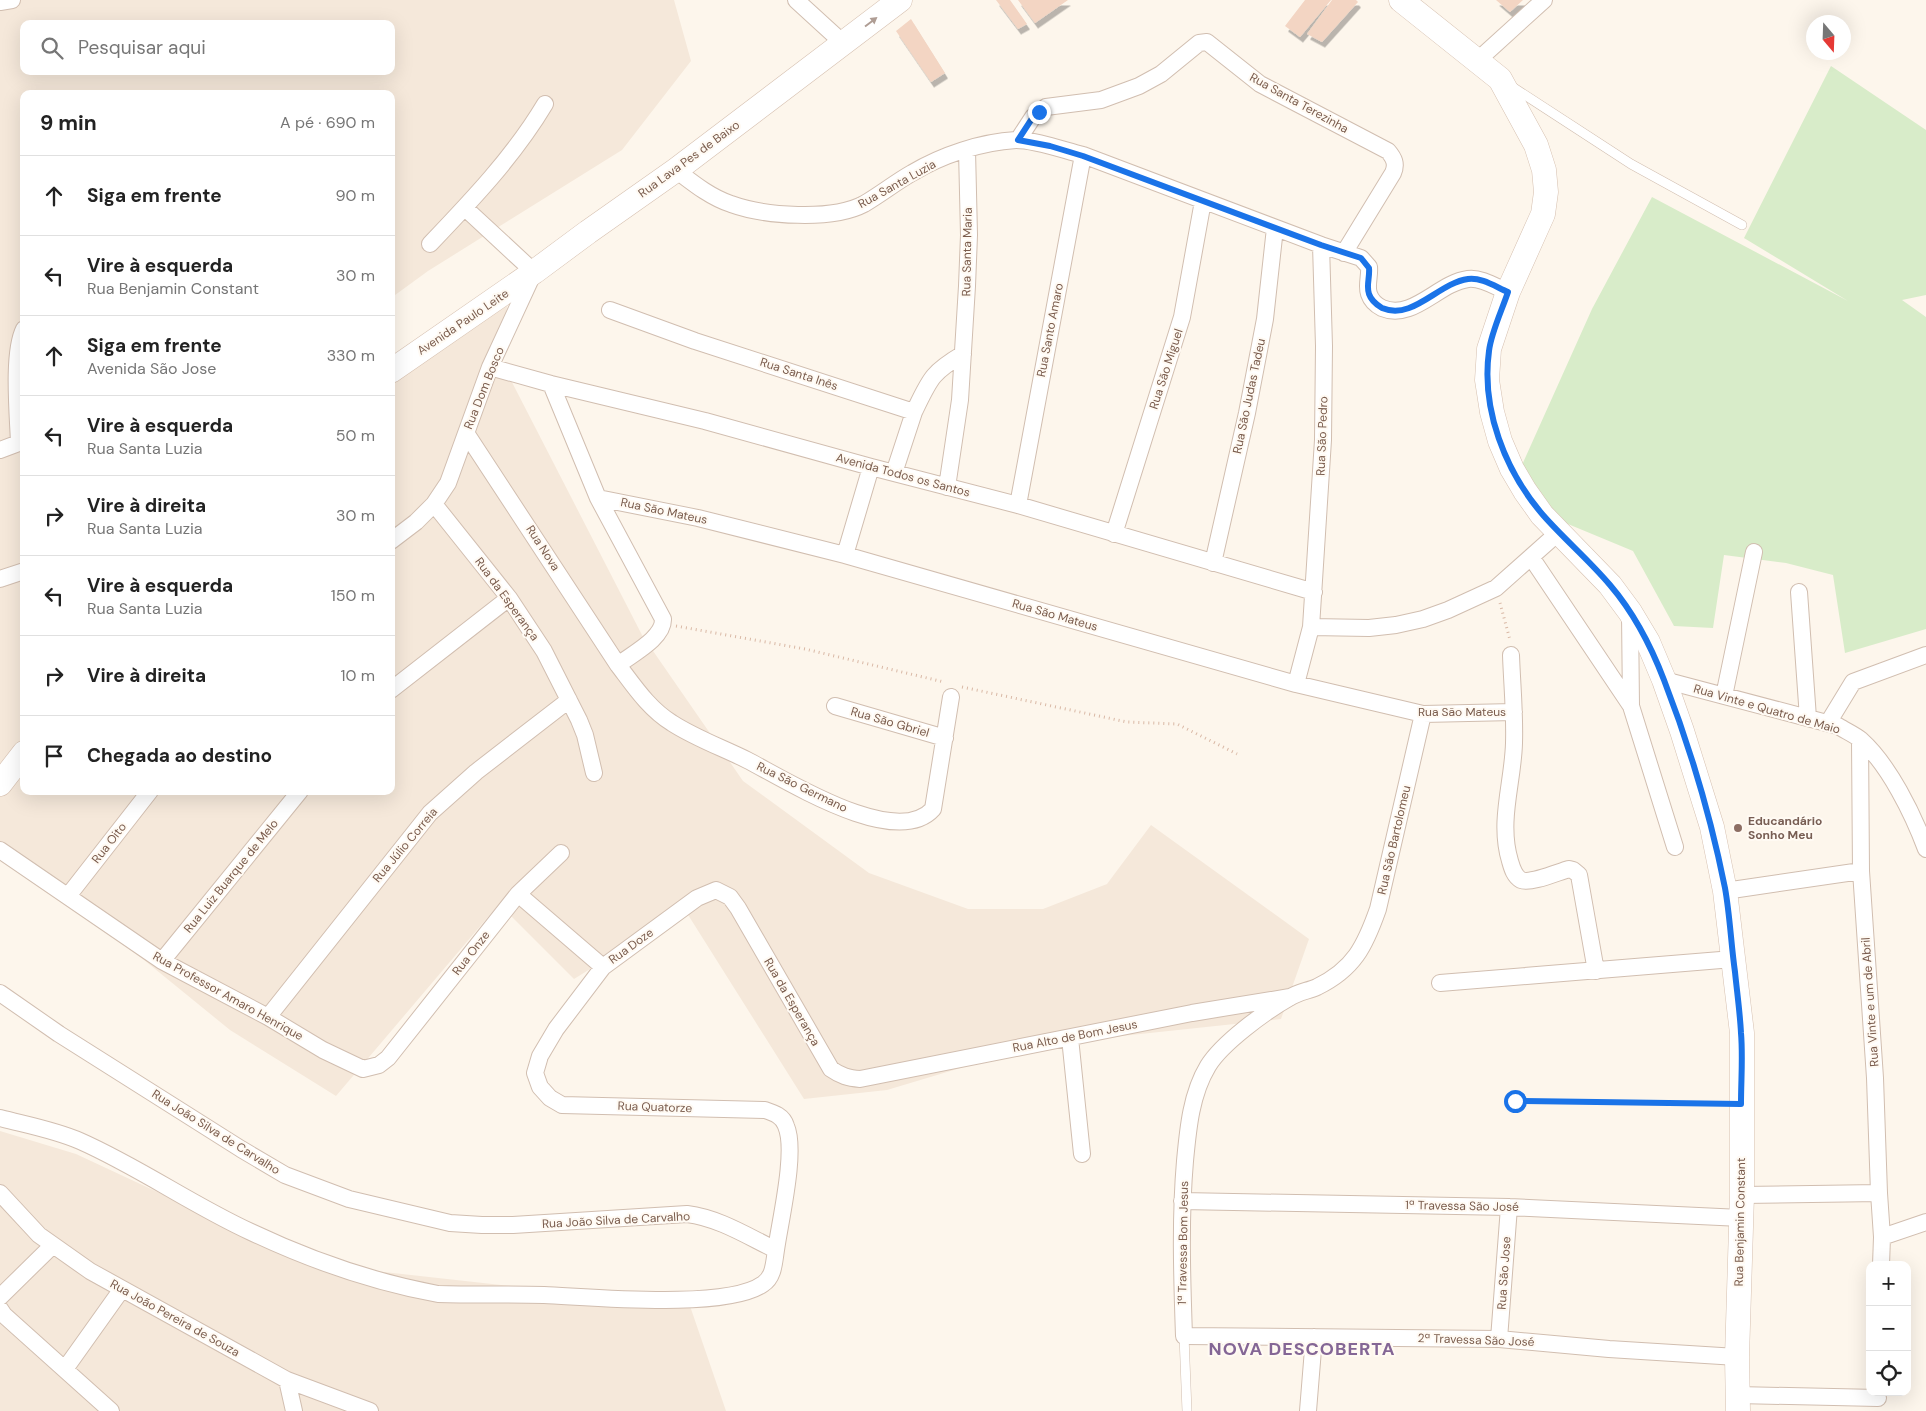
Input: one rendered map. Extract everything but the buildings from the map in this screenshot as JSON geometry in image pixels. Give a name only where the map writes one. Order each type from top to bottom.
[{"type":"street","points":[[0,2],[12,0]]},
{"type":"street","points":[[796,0],[843,43]]},
{"type":"street","name":"Rua Lava Pes de Baixo","points":[[534,272],[676,170],[900,0]]},
{"type":"street","points":[[1401,0],[1500,79]]},
{"type":"street","points":[[1478,60],[1544,0]]},
{"type":"street","name":"Rua Santa Terezinha","points":[[1018,140],[1033,117],[1046,107],[1101,100],[1139,86],[1161,74],[1198,43],[1206,42],[1260,84],[1388,151],[1393,157],[1395,168],[1344,253]]},
{"type":"street","name":"Rua Benjamin Constant","points":[[1500,79],[1536,145],[1544,170],[1546,192],[1543,214],[1508,292],[1489,349],[1487,380],[1492,412],[1500,441],[1512,469],[1536,507],[1610,584],[1648,642],[1682,731],[1712,827],[1725,891],[1742,1034],[1742,1195],[1737,1403]]},
{"type":"street","points":[[430,244],[465,208],[519,144],[545,104]]},
{"type":"street","name":"Rua Santa Luzia","points":[[676,170],[710,195],[730,204],[754,211],[784,214],[830,214],[863,204],[913,172],[943,158],[993,143],[1018,140],[1050,146],[1083,156],[1321,245],[1361,258],[1367,264],[1370,272],[1368,287],[1370,297],[1380,307],[1390,311],[1406,310],[1454,284],[1469,279],[1477,279],[1508,292]]},
{"type":"street","name":"Rua Santa Maria","points":[[947,487],[960,400],[963,354],[969,235],[967,150]]},
{"type":"street","name":"Rua Santo Amaro","points":[[1018,505],[1083,156]]},
{"type":"street","name":"Rua São Miguel","points":[[1114,534],[1182,318],[1204,201]]},
{"type":"street","points":[[465,208],[534,272]]},
{"type":"street","name":"Rua São Judas Tadeu","points":[[1212,563],[1247,414],[1265,319],[1275,228]]},
{"type":"street","name":"Rua São Pedro","points":[[1311,627],[1323,440],[1324,346],[1321,245]]},
{"type":"street","name":"Rua Dom Bosco","points":[[434,504],[448,483],[490,368],[534,272]]},
{"type":"street","name":"Avenida Paulo Leite","points":[[395,368],[534,272]]},
{"type":"street","name":"Rua Santa Inês","points":[[610,310],[695,341],[914,412]]},
{"type":"street","points":[[20,336],[18,360],[20,415]]},
{"type":"street","points":[[894,473],[914,412],[931,378],[946,364],[963,354]]},
{"type":"street","name":"Avenida Todos os Santos","points":[[490,368],[705,422],[1018,505],[1314,592]]},
{"type":"street","points":[[551,384],[598,498],[663,619],[658,635],[618,664]]},
{"type":"street","name":"Rua Nova","points":[[466,433],[618,664]]},
{"type":"street","points":[[0,450],[20,442]]},
{"type":"street","points":[[845,555],[870,467]]},
{"type":"street","name":"Rua São Mateus","points":[[598,498],[698,518],[845,555],[1296,684],[1423,714],[1514,712]]},
{"type":"street","points":[[395,538],[416,522],[434,504]]},
{"type":"street","name":"Rua da Esperança","points":[[434,504],[509,598],[544,651],[570,700],[585,735],[594,773]]},
{"type":"street","points":[[1296,684],[1311,627],[1369,628],[1423,620],[1496,588],[1559,532]]},
{"type":"street","points":[[1724,696],[1754,552]]},
{"type":"street","points":[[1531,557],[1631,706],[1675,847]]},
{"type":"street","points":[[0,579],[20,572]]},
{"type":"street","points":[[1799,592],[1808,718]]},
{"type":"street","points":[[395,687],[509,598]]},
{"type":"street","points":[[1630,612],[1631,706]]},
{"type":"street","points":[[1510,655],[1514,745],[1505,814],[1505,834],[1512,869],[1515,875],[1524,881],[1531,881],[1569,869],[1577,872],[1596,971]]},
{"type":"street","points":[[1828,723],[1853,682],[1926,655]]},
{"type":"street","name":"Rua São Germano","points":[[618,664],[656,712],[672,724],[767,770],[827,803],[868,816],[910,821],[928,815],[933,809],[951,697]]},
{"type":"street","name":"Rua Vinte e Quatro de Maio","points":[[1664,680],[1838,726],[1860,740],[1877,757],[1893,780],[1926,849]]},
{"type":"street","name":"Rua Júlio Correia","points":[[268,1018],[430,813],[476,772],[570,700]]},
{"type":"street","name":"Rua São Gbriel","points":[[835,706],[945,738]]},
{"type":"street","name":"Rua São Bartolomeu","points":[[1353,960],[1368,936],[1378,909],[1423,714]]},
{"type":"street","name":"Rua Vinte e um de Abril","points":[[1860,740],[1860,870],[1875,1078],[1882,1237],[1881,1261]]},
{"type":"street","points":[[0,784],[20,758]]},
{"type":"street","name":"Rua Oito","points":[[68,896],[147,795]]},
{"type":"street","name":"Rua Luiz Buarque de Melo","points":[[162,961],[297,795]]},
{"type":"street","name":"Rua Professor Amaro Henrique","points":[[0,850],[162,961],[323,1050],[363,1068],[379,1065],[388,1058]]},
{"type":"street","name":"Rua Onze","points":[[388,1058],[518,894],[561,853]]},
{"type":"street","points":[[1725,891],[1860,870]]},
{"type":"street","name":"Rua Doze","points":[[536,1073],[540,1056],[556,1029],[603,966],[697,898],[708,893],[716,890],[724,892],[738,908]]},
{"type":"street","points":[[518,894],[603,966]]},
{"type":"street","name":"Rua da Esperança","points":[[738,908],[831,1069],[839,1075],[860,1079]]},
{"type":"street","points":[[1440,983],[1733,959]]},
{"type":"street","name":"1ª Travessa Bom Jesus","points":[[1184,1336],[1182,1200],[1193,1104],[1209,1065],[1222,1049],[1239,1034],[1290,997],[1338,976],[1353,960]]},
{"type":"street","name":"Rua João Silva de Carvalho","points":[[0,993],[59,1034],[285,1175],[349,1199],[450,1223],[482,1225],[514,1226],[687,1214],[704,1216],[776,1250]]},
{"type":"street","name":"Rua Alto de Bom Jesus","points":[[860,1079],[1233,1005],[1290,997]]},
{"type":"street","points":[[1070,1038],[1082,1154]]},
{"type":"street","name":"Rua Quatorze","points":[[536,1073],[540,1087],[550,1098],[562,1105],[765,1110],[780,1117],[786,1124],[790,1144],[787,1185],[776,1250]]},
{"type":"street","points":[[0,1118],[78,1140],[113,1157],[250,1232],[322,1262],[400,1286],[428,1292],[690,1300],[726,1296],[754,1289],[769,1279],[776,1250]]},
{"type":"street","name":"Rua João Pereira de Souza","points":[[0,1193],[39,1235],[90,1271],[287,1380],[370,1411]]},
{"type":"street","points":[[1742,1195],[1879,1193]]},
{"type":"street","name":"1ª Travessa São José","points":[[1182,1200],[1509,1207],[1741,1218]]},
{"type":"street","name":"Rua São Jose","points":[[1499,1339],[1509,1207]]},
{"type":"street","points":[[1882,1237],[1926,1222]]},
{"type":"street","points":[[0,1297],[52,1246]]},
{"type":"street","points":[[65,1369],[122,1289]]},
{"type":"street","points":[[0,1309],[4,1315],[111,1411]]},
{"type":"street","name":"2ª Travessa São José","points":[[1184,1336],[1499,1339],[1609,1349],[1737,1357]]},
{"type":"street","points":[[1308,1411],[1314,1337]]},
{"type":"street","points":[[287,1380],[294,1411]]},
{"type":"street","points":[[1737,1403],[1878,1400]]},
{"type":"lane","points":[[1500,79],[1631,164],[1742,225]]},
{"type":"lane","points":[[1184,1336],[1187,1411]]},
{"type":"path","points":[[1496,588],[1509,635],[1510,655]]},
{"type":"path","points":[[1515,1101],[1741,1104]]},
{"type":"shaded area","points":[[0,0],[674,0],[691,61],[622,150],[428,271],[395,295],[395,90],[20,90],[20,572],[0,578]]},
{"type":"shaded area","points":[[511,286],[498,355],[642,635],[743,781],[869,873],[968,909],[1043,909],[1107,884],[1151,825],[1309,939],[1281,1019],[1037,1045],[887,1090],[804,1099],[685,910],[574,979],[499,904],[336,1096],[230,1030],[144,960],[0,853],[0,587],[20,580],[20,795],[395,795],[395,370]]},
{"type":"shaded area","points":[[0,1131],[76,1154],[312,1264],[690,1306],[726,1411],[0,1411]]},
{"type":"green space","points":[[1831,66],[1926,130],[1926,295],[1902,300],[1926,317],[1926,629],[1845,653],[1833,575],[1786,563],[1724,555],[1713,628],[1674,626],[1633,551],[1539,512],[1522,465],[1592,309],[1652,197],[1848,301],[1744,238]]},
{"type":"place","name":"Educandário Sonho Meu","points":[[1738,828]]},
{"type":"district","name":"NOVA DESCOBERTA","points":[[1302,1349]]},
{"type":"route","points":[[1039,112],[1033,117],[1018,140],[1050,146],[1083,156],[1321,245],[1361,258],[1365,260],[1370,272],[1368,292],[1370,297],[1380,307],[1390,311],[1406,310],[1454,284],[1469,279],[1477,279],[1508,292],[1489,349],[1487,380],[1492,412],[1500,441],[1512,469],[1542,515],[1610,584],[1630,612],[1648,642],[1664,680],[1712,827],[1725,891],[1742,1034],[1741,1104],[1515,1101]]}]
